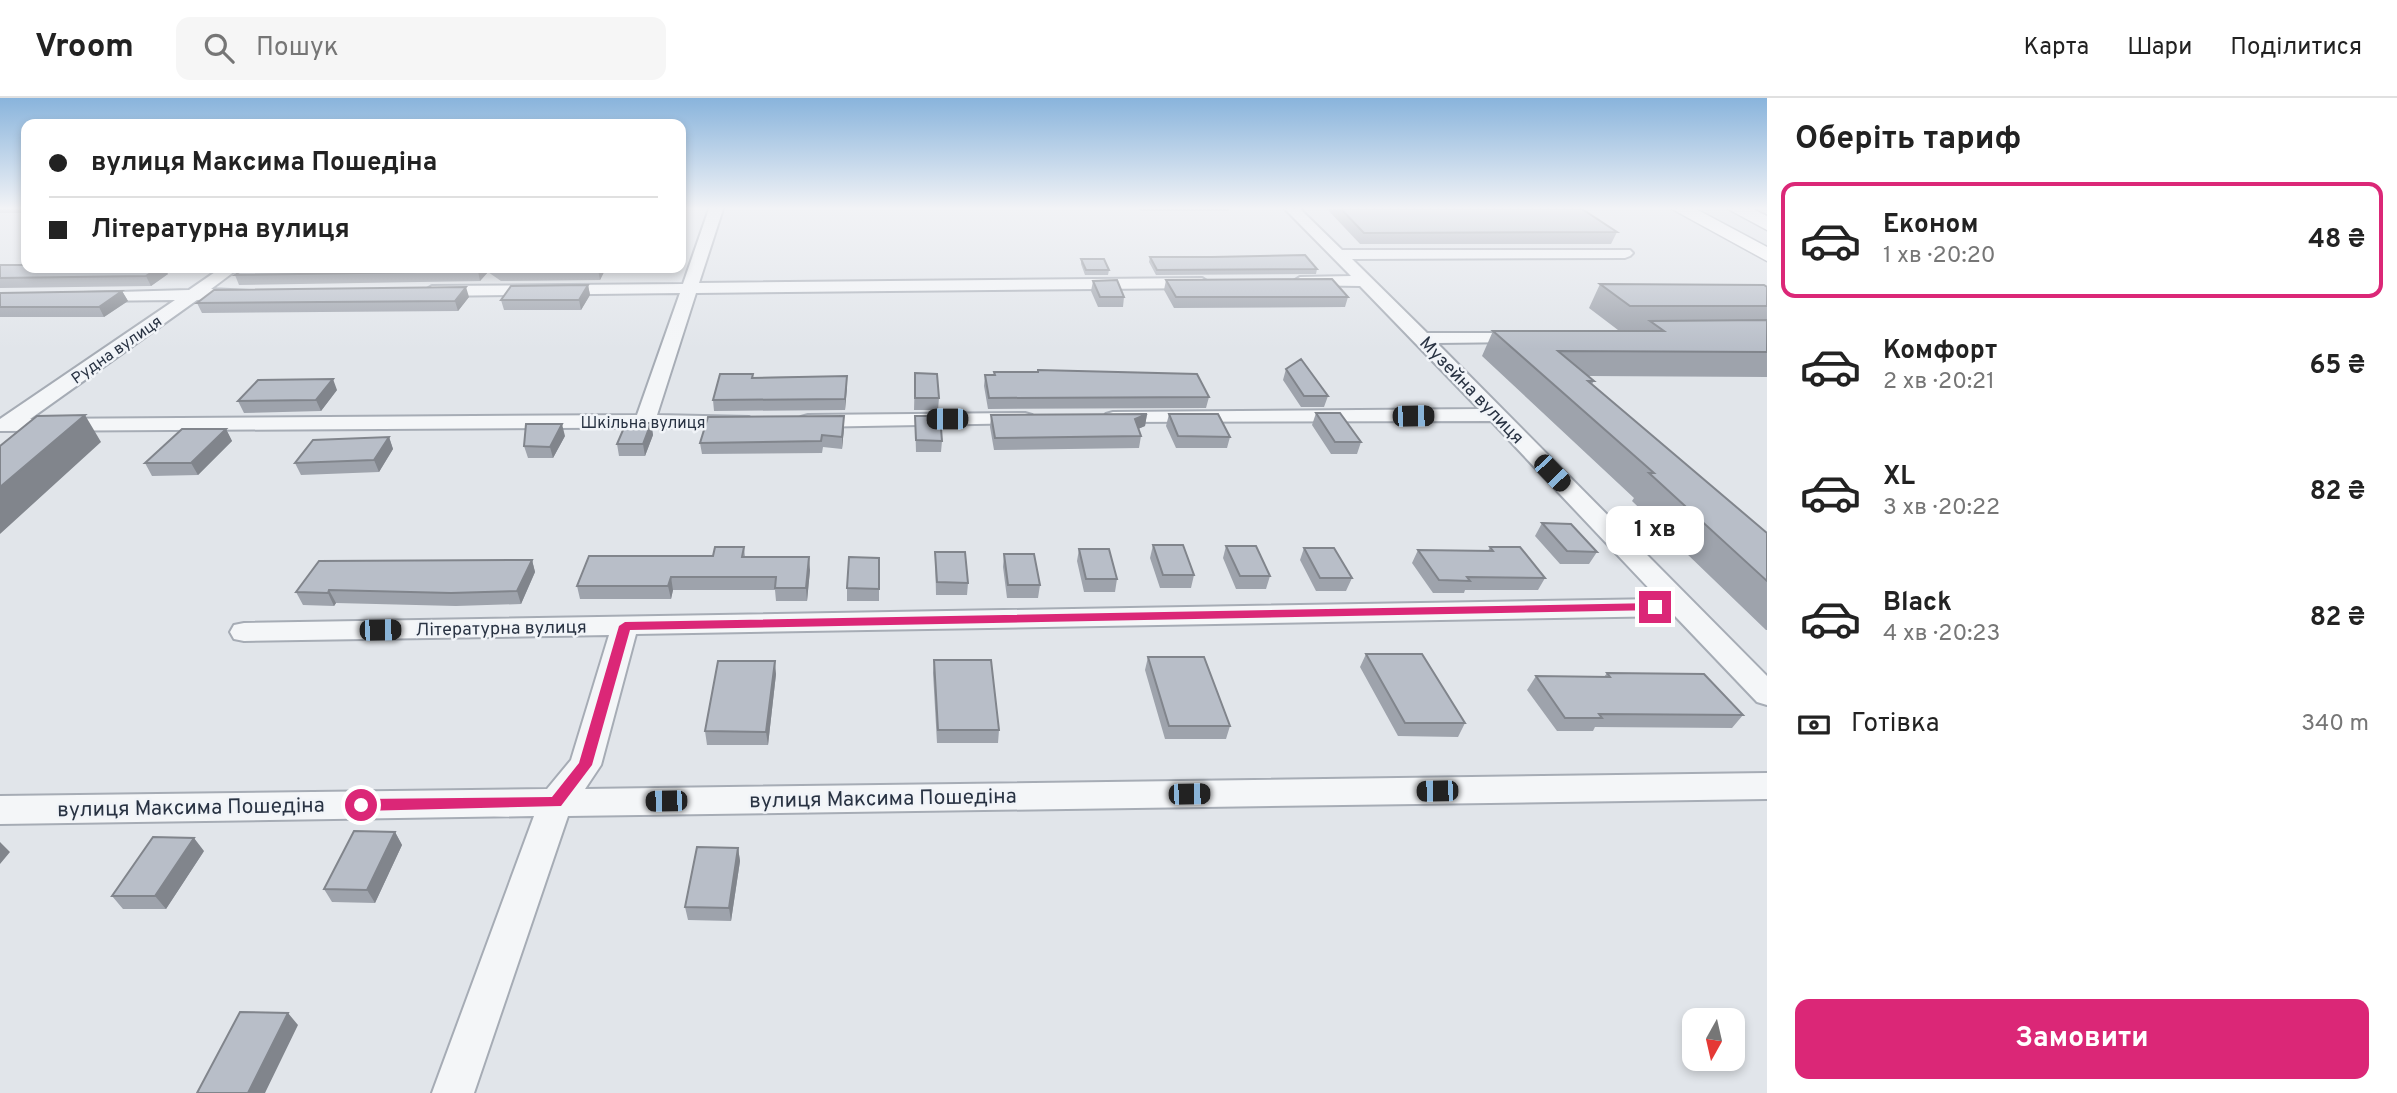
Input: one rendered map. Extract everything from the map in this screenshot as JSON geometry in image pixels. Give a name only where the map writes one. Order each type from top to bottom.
[{"type":"street","points":[[645,422],[701,255]]},
{"type":"street","name":"Музейна вулиця","points":[[1339,255],[1767,694]]},
{"type":"street","name":"Рудна вулиця","points":[[3,426],[224,273]]},
{"type":"street","points":[[1282,282],[1365,281]]},
{"type":"street","points":[[415,291],[1214,282]]},
{"type":"street","points":[[69,296],[263,293]]},
{"type":"street","points":[[1422,338],[1546,337]]},
{"type":"street","points":[[1091,418],[1496,415]]},
{"type":"street","points":[[784,421],[1049,419]]},
{"type":"street","name":"Шкільна вулиця","points":[[3,426],[756,421]]},
{"type":"street","name":"Літературна вулиця","points":[[244,632],[1682,607]]},
{"type":"street","points":[[453,1093],[556,802],[585,765],[625,626]]},
{"type":"street","name":"вулиця Максима Пошедіна","points":[[0,810],[1767,786]]},
{"type":"building","points":[[1305,255],[1317,269],[1157,270],[1150,257]]},
{"type":"building","points":[[1081,259],[1104,259],[1109,270],[1086,270]]},
{"type":"building","points":[[0,265],[21,265],[21,273],[150,273],[146,276],[0,278]]},
{"type":"building","points":[[238,273],[356,273],[235,275]]},
{"type":"building","points":[[1332,279],[1348,297],[1176,297],[1166,280]]},
{"type":"building","points":[[1117,280],[1124,297],[1100,297],[1093,281]]},
{"type":"building","points":[[1600,284],[1764,285],[1767,287],[1767,306],[1630,306]]},
{"type":"building","points":[[588,285],[579,300],[501,300],[511,286]]},
{"type":"building","points":[[466,287],[455,301],[197,303],[214,290]]},
{"type":"building","points":[[122,291],[99,307],[0,307],[0,293]]},
{"type":"building","points":[[1767,320],[1767,352],[1558,351],[1594,381],[1588,381],[1767,533],[1767,581],[1649,473],[1654,473],[1493,331],[1664,331],[1650,321]]},
{"type":"building","points":[[1301,359],[1328,396],[1304,396],[1286,369]]},
{"type":"building","points":[[1038,370],[1197,374],[1209,397],[989,398],[985,375],[995,375],[994,372]]},
{"type":"building","points":[[915,373],[937,374],[939,398],[915,398]]},
{"type":"building","points":[[720,374],[753,374],[752,378],[847,376],[845,399],[713,400]]},
{"type":"building","points":[[333,379],[316,400],[238,401],[258,380]]},
{"type":"building","points":[[1316,413],[1340,413],[1361,442],[1335,442]]},
{"type":"building","points":[[1147,414],[1135,419],[1141,436],[995,438],[991,415]]},
{"type":"building","points":[[1169,414],[1218,414],[1230,437],[1178,436]]},
{"type":"building","points":[[85,415],[0,487],[0,446],[37,416]]},
{"type":"building","points":[[844,416],[842,437],[822,435],[821,441],[700,443],[708,417]]},
{"type":"building","points":[[915,416],[940,416],[942,441],[916,440]]},
{"type":"building","points":[[626,423],[651,423],[643,444],[617,444]]},
{"type":"building","points":[[526,424],[562,424],[550,447],[524,446]]},
{"type":"building","points":[[182,429],[226,429],[191,463],[145,463]]},
{"type":"building","points":[[389,437],[374,460],[295,463],[313,440]]},
{"type":"building","points":[[1542,523],[1571,524],[1597,552],[1567,551]]},
{"type":"building","points":[[1153,545],[1183,545],[1194,575],[1163,575]]},
{"type":"building","points":[[1226,546],[1256,546],[1270,576],[1240,576]]},
{"type":"building","points":[[715,547],[744,547],[742,557],[809,557],[806,588],[775,588],[776,577],[671,577],[668,586],[577,586],[589,556],[713,556]]},
{"type":"building","points":[[1490,547],[1520,547],[1545,578],[1467,577],[1470,581],[1439,580],[1418,550],[1493,551]]},
{"type":"building","points":[[1304,548],[1334,548],[1352,578],[1320,578]]},
{"type":"building","points":[[1079,549],[1109,549],[1117,579],[1086,579]]},
{"type":"building","points":[[935,552],[965,552],[968,583],[937,582]]},
{"type":"building","points":[[1004,554],[1034,554],[1040,585],[1008,585]]},
{"type":"building","points":[[849,557],[879,558],[879,589],[847,588]]},
{"type":"building","points":[[532,560],[517,591],[296,592],[319,561]]},
{"type":"building","points":[[1366,654],[1422,654],[1465,723],[1405,723]]},
{"type":"building","points":[[1148,657],[1204,657],[1230,726],[1169,726]]},
{"type":"building","points":[[934,660],[991,660],[999,730],[938,730]]},
{"type":"building","points":[[718,661],[775,661],[766,732],[705,731]]},
{"type":"building","points":[[1607,673],[1704,674],[1743,715],[1599,714],[1602,718],[1565,718],[1536,676],[1610,677]]},
{"type":"building","points":[[354,831],[395,832],[367,890],[324,889]]},
{"type":"building","points":[[153,837],[194,838],[155,896],[112,896]]},
{"type":"building","points":[[697,847],[738,848],[729,908],[685,907]]},
{"type":"building","points":[[240,1012],[288,1013],[248,1093],[197,1093]]},
{"type":"route","points":[[361,805],[556,802],[585,765],[625,626],[1655,607]]}]
